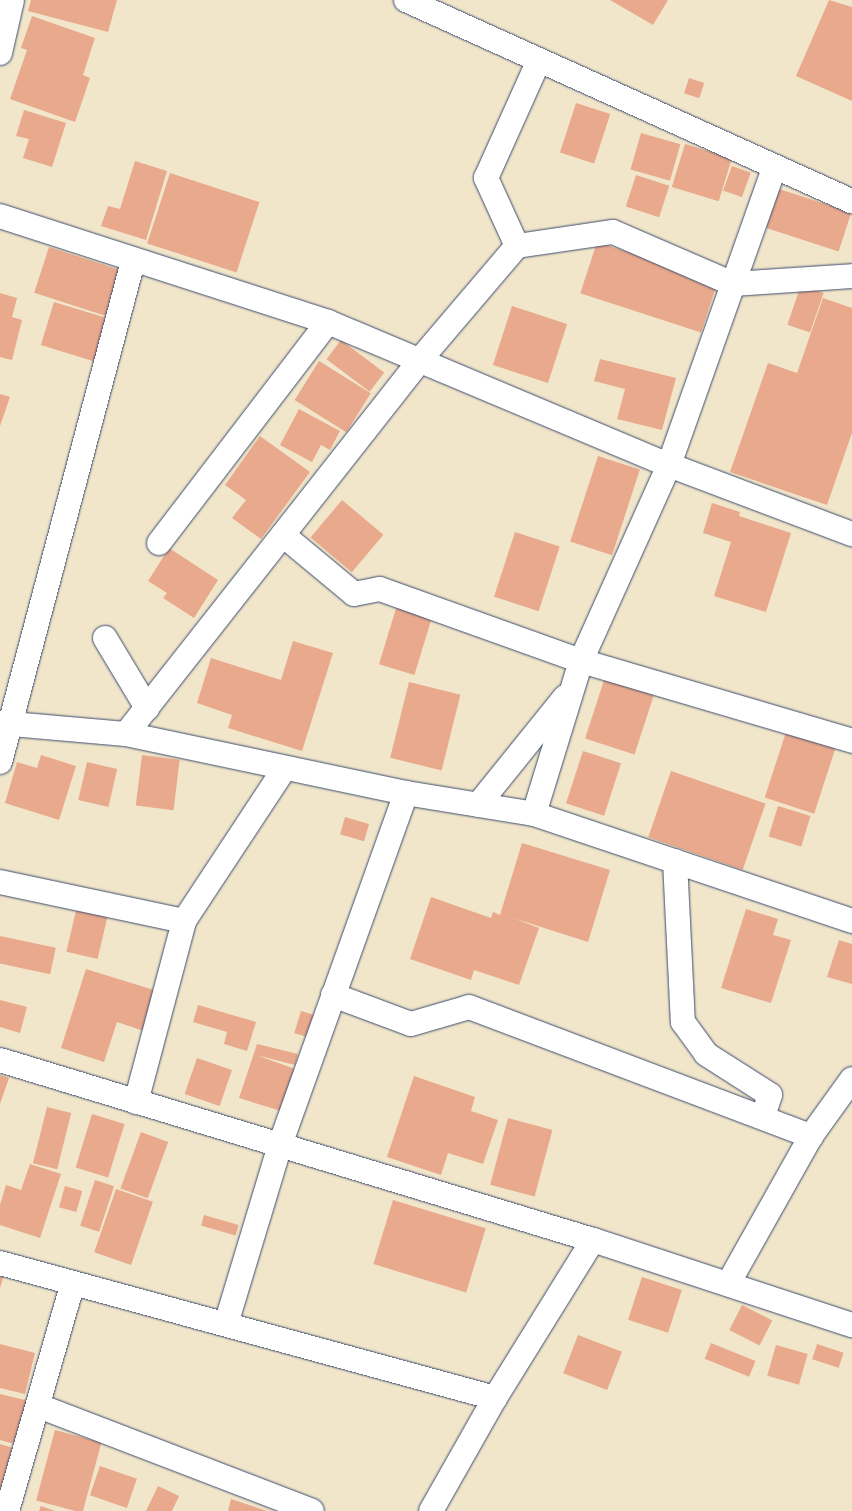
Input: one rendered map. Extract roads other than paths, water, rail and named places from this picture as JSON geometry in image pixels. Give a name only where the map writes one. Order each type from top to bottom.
[{"type":"street","points":[[0,53],[12,0]]},
{"type":"street","points":[[406,0],[774,168],[852,201]]},
{"type":"street","points":[[517,246],[486,178],[538,60]]},
{"type":"street","points":[[534,814],[581,661],[669,465],[774,168]]},
{"type":"street","points":[[0,216],[133,261],[328,322],[669,465],[852,534]]},
{"type":"street","points":[[126,734],[419,361],[517,246],[613,232],[733,284],[852,276]]},
{"type":"street","points":[[0,762],[5,723],[133,261]]},
{"type":"street","points":[[159,543],[328,322]]},
{"type":"street","points":[[283,535],[354,594],[380,589],[581,661],[852,741]]},
{"type":"street","points":[[105,638],[147,708]]},
{"type":"street","points":[[478,805],[572,688]]},
{"type":"street","points":[[5,723],[126,734],[406,793],[534,814],[852,921]]},
{"type":"street","points":[[136,1102],[184,921],[285,768]]},
{"type":"street","points":[[226,1324],[280,1145],[406,793]]},
{"type":"street","points":[[674,861],[683,1022],[706,1054],[770,1095],[763,1117]]},
{"type":"street","points":[[0,882],[184,921]]},
{"type":"street","points":[[333,995],[411,1024],[469,1007],[811,1136]]},
{"type":"street","points":[[0,1060],[593,1240],[852,1325]]},
{"type":"street","points":[[728,1284],[811,1136],[852,1079]]},
{"type":"street","points":[[431,1511],[495,1398],[593,1240]]},
{"type":"street","points":[[0,1263],[495,1398]]},
{"type":"street","points":[[7,1511],[39,1406],[73,1282]]},
{"type":"street","points":[[39,1406],[312,1511]]}]
